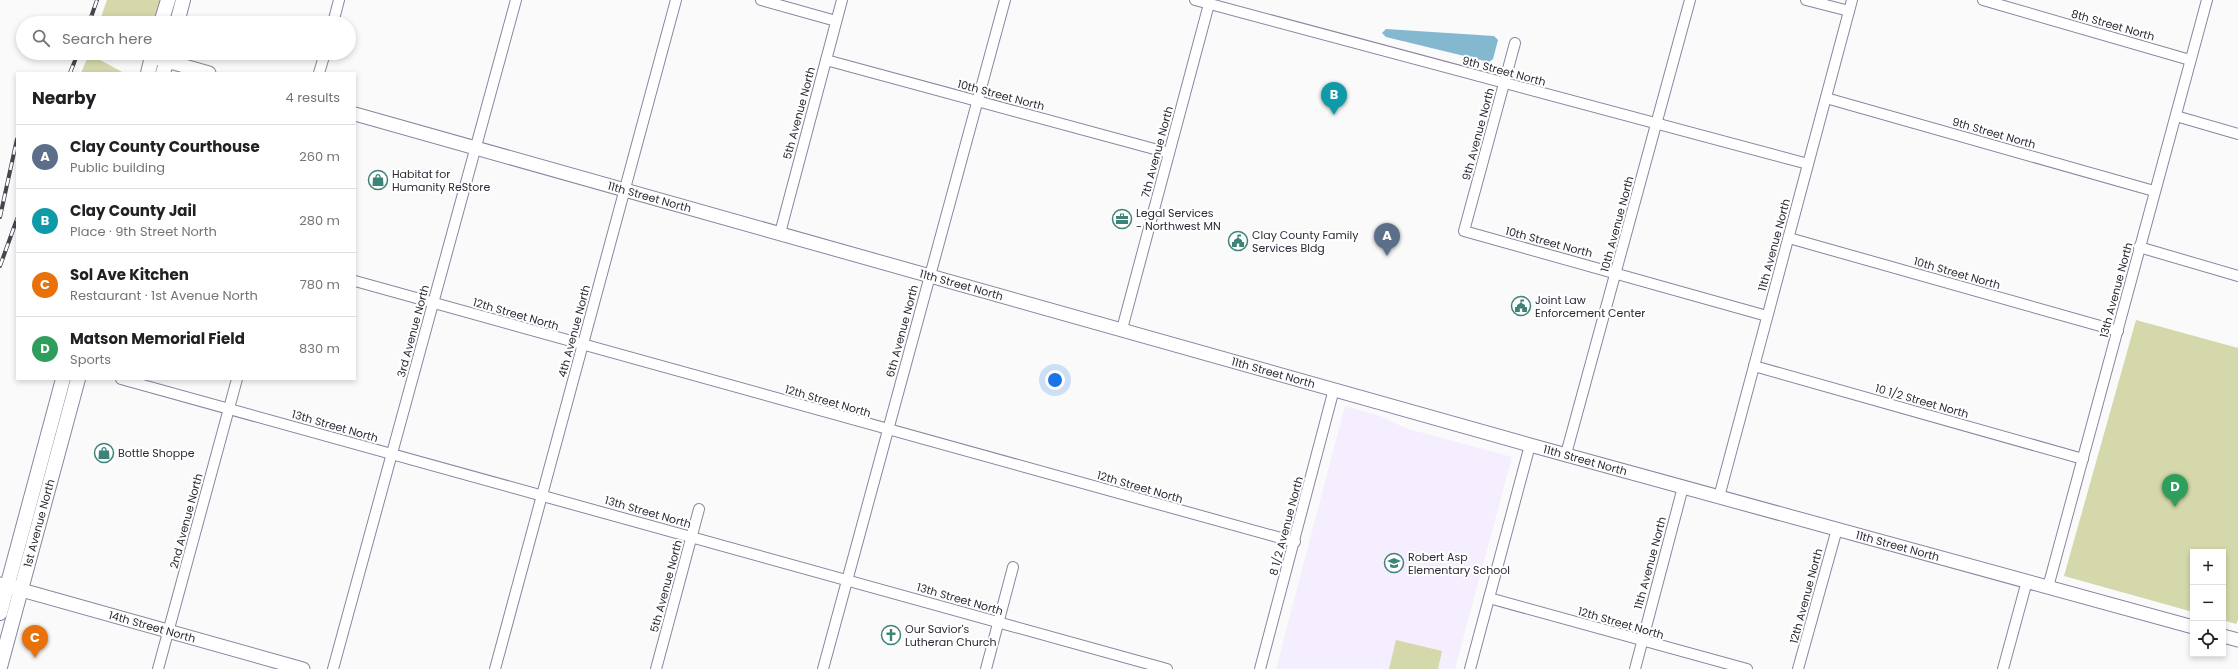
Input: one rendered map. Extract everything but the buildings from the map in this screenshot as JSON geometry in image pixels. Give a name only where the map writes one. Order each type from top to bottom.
[{"type":"main road","points":[[163,16],[168,0]]},
{"type":"main road","points":[[179,16],[183,0]]},
{"type":"main road","points":[[148,72],[152,60]]},
{"type":"main road","name":"1st Avenue North","points":[[0,667],[9,587],[63,380]]},
{"type":"main road","name":"1st Avenue North","points":[[0,613],[78,380]]},
{"type":"street","points":[[335,16],[339,0]]},
{"type":"street","name":"3rd Avenue North","points":[[333,669],[516,0]]},
{"type":"street","name":"4th Avenue North","points":[[495,669],[676,0]]},
{"type":"street","points":[[761,0],[836,20]]},
{"type":"street","name":"5th Avenue North","points":[[780,233],[842,0]]},
{"type":"street","name":"6th Avenue North","points":[[822,669],[1004,0]]},
{"type":"street","name":"9th Street North","points":[[1195,0],[1808,164]]},
{"type":"street","name":"10th Avenue North","points":[[1566,454],[1658,123],[1690,0]]},
{"type":"street","points":[[1806,0],[1849,11]]},
{"type":"street","name":"11th Avenue North","points":[[1720,497],[1852,0]]},
{"type":"street","name":"8th Street North","points":[[1983,0],[2190,60]]},
{"type":"street","name":"13th Avenue North","points":[[2048,587],[2118,331],[2154,191],[2207,0]]},
{"type":"street","name":"7th Avenue North","points":[[1122,329],[1209,4]]},
{"type":"street","name":"9th Avenue North","points":[[1464,232],[1515,43]]},
{"type":"street","points":[[320,72],[323,60]]},
{"type":"street","name":"10th Street North","points":[[826,60],[1169,153]]},
{"type":"street","points":[[166,62],[205,72]]},
{"type":"street","name":"9th Street North","points":[[1826,98],[2154,191]]},
{"type":"street","name":"11th Street North","points":[[356,114],[1530,445],[2190,626]]},
{"type":"street","points":[[2176,116],[2238,134]]},
{"type":"street","name":"10th Street North","points":[[1464,232],[1616,272],[1767,316]]},
{"type":"street","name":"10th Street North","points":[[1789,238],[2118,331]]},
{"type":"street","points":[[2139,247],[2238,276]]},
{"type":"street","name":"12th Street North","points":[[356,282],[1295,542]]},
{"type":"street","name":"10 1/2 Street North","points":[[1754,366],[2083,459]]},
{"type":"street","name":"13th Street North","points":[[125,380],[999,622],[1147,666],[1167,669]]},
{"type":"street","name":"2nd Avenue North","points":[[158,669],[237,380]]},
{"type":"street","name":"8 1/2 Avenue North","points":[[1260,669],[1295,542],[1334,389]]},
{"type":"street","points":[[1470,669],[1530,445]]},
{"type":"street","name":"11th Avenue North","points":[[1635,669],[1683,487]]},
{"type":"street","name":"5th Avenue North","points":[[656,669],[699,509]]},
{"type":"street","name":"12th Avenue North","points":[[1798,669],[1837,529]]},
{"type":"street","points":[[986,669],[1013,567]]},
{"type":"street","points":[[2003,669],[2027,581]]},
{"type":"street","name":"14th Street North","points":[[9,587],[304,669]]},
{"type":"street","name":"12th Street North","points":[[1489,598],[1748,669]]},
{"type":"street","points":[[2226,637],[2238,640]]},
{"type":"shaded area","name":"Robert Asp Elementary School","points":[[1345,406],[1383,417],[1405,428],[1512,457],[1455,669],[1276,669]]},
{"type":"green space","points":[[107,0],[162,0],[158,16],[101,16]]},
{"type":"green space","points":[[86,60],[100,60],[122,72],[81,72]]},
{"type":"green space","points":[[2136,320],[2238,348],[2238,620],[2236,624],[2226,621],[2226,549],[2190,549],[2190,611],[2064,576]]},
{"type":"green space","points":[[1396,640],[1442,651],[1438,669],[1389,669]]},
{"type":"water","points":[[1386,29],[1494,36],[1498,40],[1493,59],[1489,62],[1386,37],[1382,33]]},
{"type":"railway","points":[[91,16],[97,0]]},
{"type":"railway","points":[[70,72],[75,60]]},
{"type":"railway","points":[[0,217],[16,144]]},
{"type":"railway","points":[[0,266],[16,222]]},
{"type":"place","name":"Clay County Jail","points":[[1334,115]]},
{"type":"place","name":"Habitat for Humanity ReStore","points":[[378,180]]},
{"type":"place","name":"Legal Services - Northwest MN","points":[[1122,219]]},
{"type":"place","name":"Clay County Family Services Bldg","points":[[1238,241]]},
{"type":"place","name":"Clay County Courthouse","points":[[1387,256]]},
{"type":"place","name":"Joint Law Enforcement Center","points":[[1521,306]]},
{"type":"place","name":"Bottle Shoppe","points":[[104,453]]},
{"type":"place","name":"Matson Memorial Field","points":[[2175,507]]},
{"type":"place","name":"Robert Asp Elementary School","points":[[1394,563]]},
{"type":"place","name":"Our Savior's Lutheran Church","points":[[891,635]]},
{"type":"place","name":"Sol Ave Kitchen","points":[[35,658]]}]
